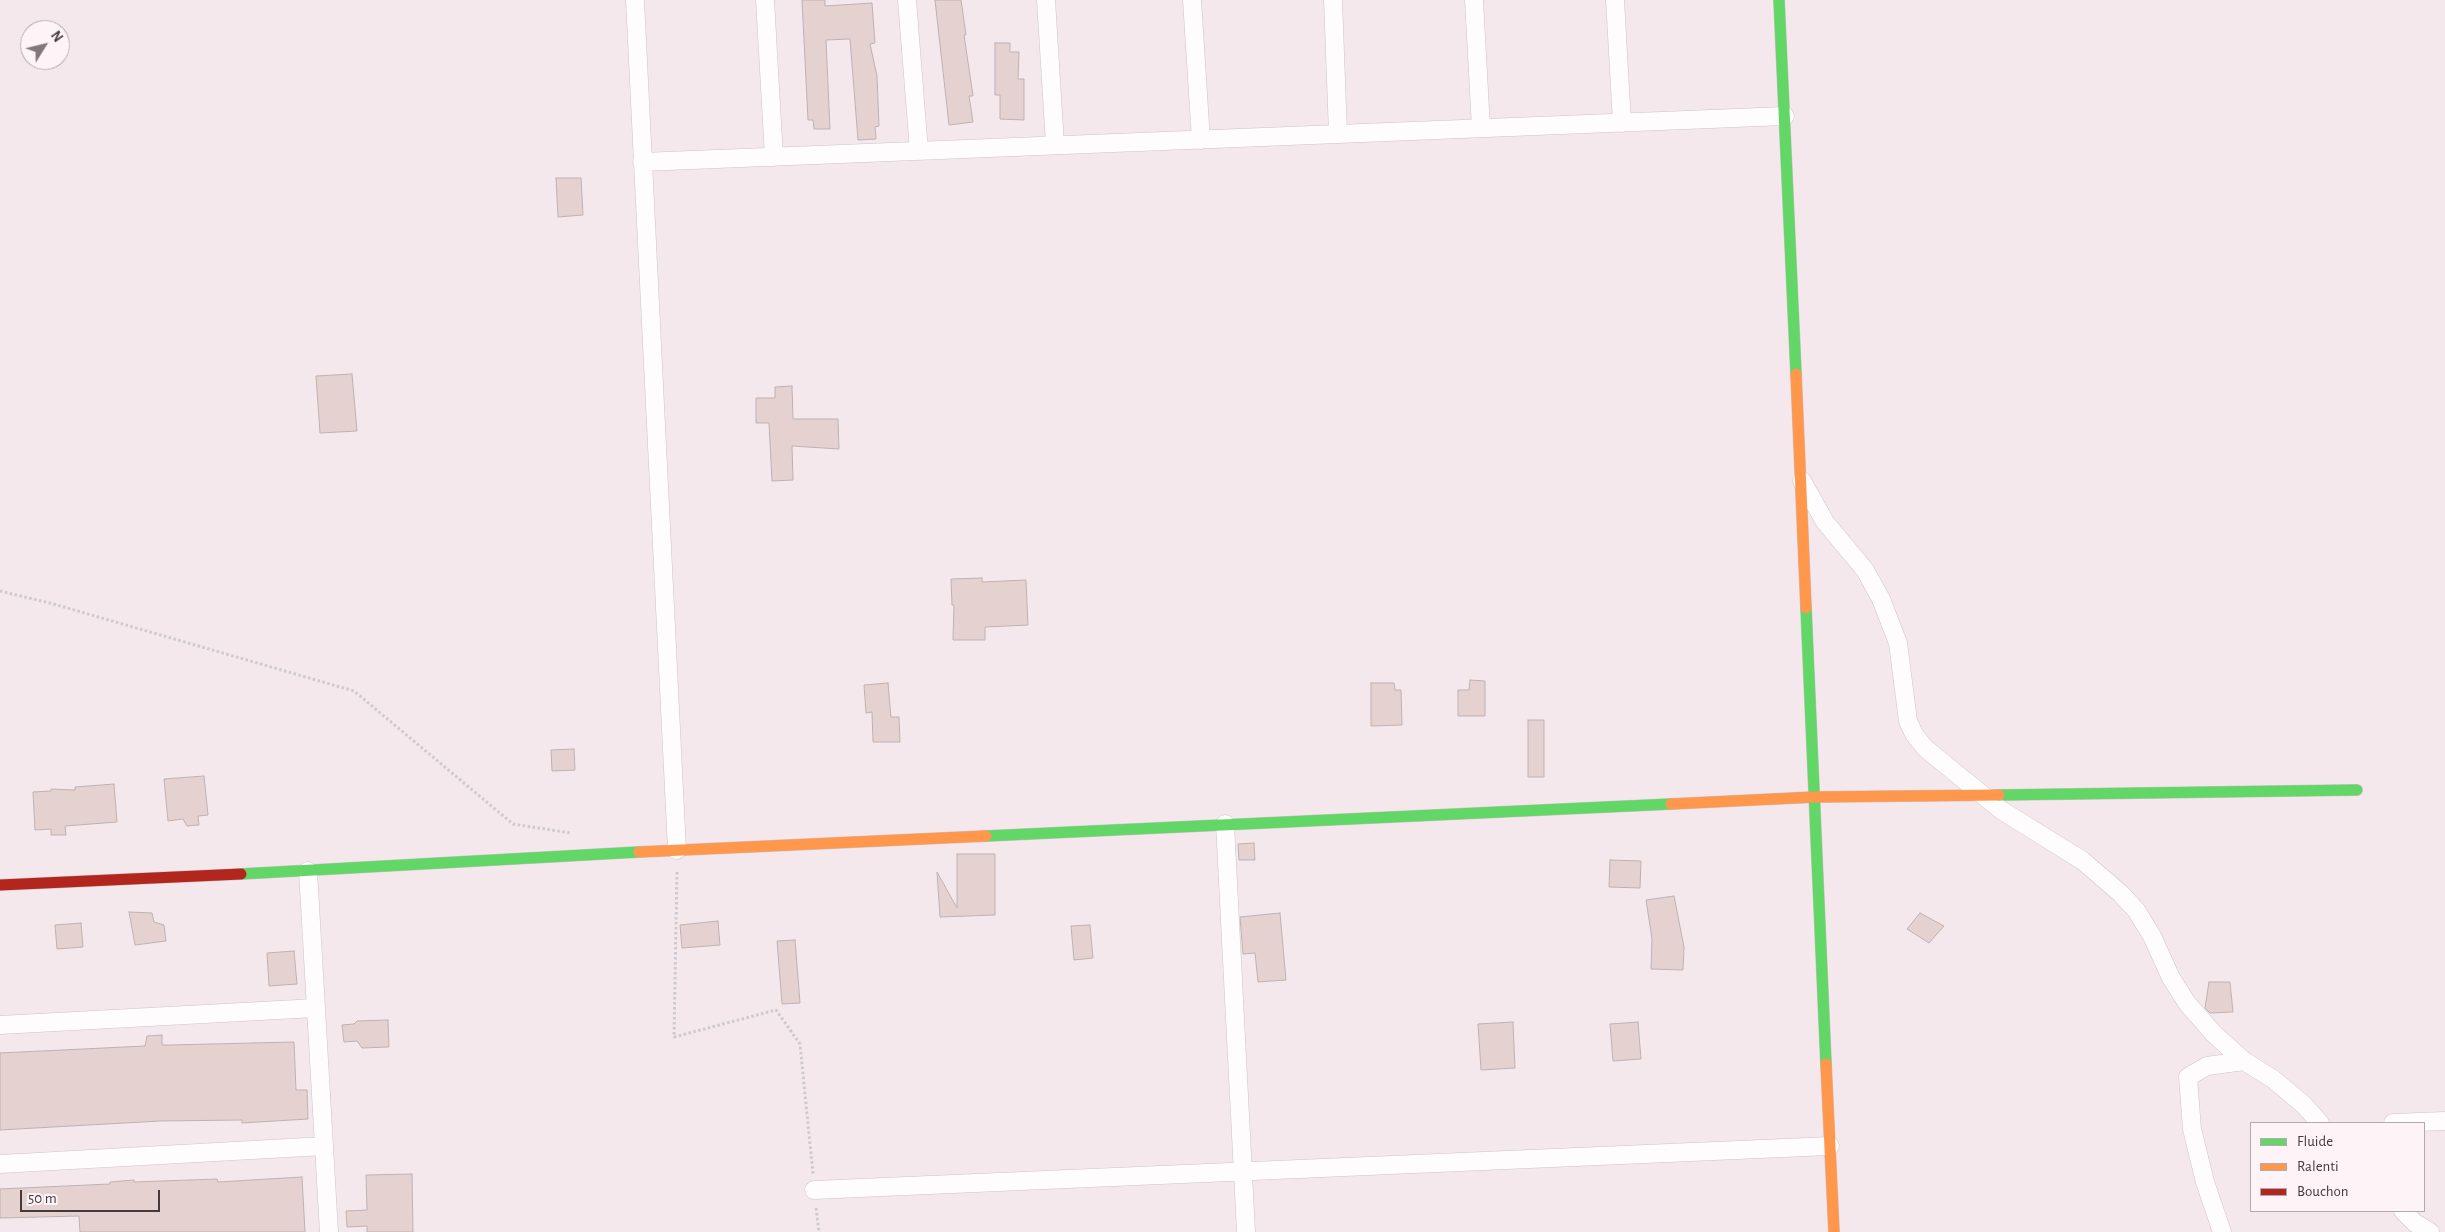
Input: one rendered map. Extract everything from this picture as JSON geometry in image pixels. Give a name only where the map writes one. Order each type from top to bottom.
[{"type":"street","points":[[635,0],[677,850]]},
{"type":"street","points":[[765,0],[774,157]]},
{"type":"street","points":[[907,0],[919,151]]},
{"type":"street","points":[[1046,0],[1055,146]]},
{"type":"street","points":[[1192,0],[1201,140]]},
{"type":"street","points":[[1333,0],[1338,134]]},
{"type":"street","points":[[1474,0],[1481,128]]},
{"type":"street","points":[[1615,0],[1622,123]]},
{"type":"street","points":[[1780,0],[1834,1232]]},
{"type":"street","points":[[642,162],[1784,116]]},
{"type":"street","points":[[1800,478],[1825,522],[1865,570],[1881,599],[1898,643],[1908,721],[1914,734],[1925,748],[2001,810],[2083,861],[2136,910],[2152,936],[2171,978],[2187,1003],[2214,1034],[2244,1061],[2273,1080],[2304,1105],[2319,1122]]},
{"type":"street","points":[[0,885],[308,871],[677,850],[1815,797],[2357,790]]},
{"type":"street","points":[[1225,824],[1246,1232]]},
{"type":"street","points":[[308,871],[328,1232]]},
{"type":"street","points":[[0,1025],[316,1008]]},
{"type":"street","points":[[2222,1232],[2205,1182],[2192,1129],[2188,1077],[2207,1066],[2244,1061]]},
{"type":"street","points":[[2419,1122],[2445,1121]]},
{"type":"street","points":[[0,1164],[324,1146]]},
{"type":"street","points":[[814,1190],[1830,1146]]},
{"type":"street","points":[[2404,1212],[2430,1232]]},
{"type":"path","points":[[0,591],[50,603],[354,691],[513,824],[580,834]]},
{"type":"path","points":[[677,850],[674,1037],[776,1010],[800,1044],[819,1232]]},
{"type":"building","points":[[802,0],[825,0],[825,6],[872,3],[875,43],[870,44],[877,76],[879,126],[875,127],[876,139],[858,140],[850,39],[826,40],[830,129],[814,129],[813,120],[808,120]]},
{"type":"building","points":[[935,0],[961,0],[973,96],[969,96],[973,122],[949,125]]},
{"type":"building","points":[[995,43],[1010,43],[1010,52],[1019,52],[1018,79],[1024,79],[1024,120],[1000,119],[1000,95],[995,95]]},
{"type":"building","points":[[556,178],[581,178],[583,215],[558,217]]},
{"type":"building","points":[[352,374],[357,431],[320,433],[316,376]]},
{"type":"building","points":[[792,386],[793,419],[838,419],[839,449],[792,446],[793,480],[772,481],[769,423],[756,423],[756,398],[775,398],[775,387]]},
{"type":"building","points":[[982,578],[982,582],[1026,580],[1028,625],[985,627],[985,640],[953,640],[954,605],[952,605],[951,579]]},
{"type":"building","points":[[1470,680],[1485,681],[1485,716],[1458,716],[1458,690],[1469,690]]},
{"type":"building","points":[[888,683],[891,717],[899,717],[900,742],[873,742],[872,712],[866,713],[864,685]]},
{"type":"building","points":[[1371,683],[1394,683],[1395,690],[1401,690],[1402,725],[1371,726]]},
{"type":"building","points":[[1528,720],[1544,720],[1544,777],[1528,777]]},
{"type":"building","points":[[574,749],[575,770],[552,771],[551,750]]},
{"type":"building","points":[[204,776],[208,815],[198,816],[199,825],[187,826],[183,819],[168,821],[164,779]]},
{"type":"building","points":[[114,784],[117,822],[65,826],[66,835],[51,835],[51,829],[35,830],[33,792],[51,791],[51,789],[75,790],[75,787]]},
{"type":"building","points":[[1254,843],[1255,860],[1239,860],[1238,844]]},
{"type":"building","points":[[957,854],[995,854],[995,915],[940,917],[937,872],[957,908]]},
{"type":"building","points":[[1610,860],[1641,861],[1640,888],[1609,887]]},
{"type":"building","points":[[1674,896],[1684,947],[1683,970],[1651,969],[1652,939],[1646,900]]},
{"type":"building","points":[[129,912],[152,913],[154,922],[164,925],[166,941],[135,945]]},
{"type":"building","points":[[1280,913],[1286,980],[1258,982],[1255,953],[1243,954],[1240,917]]},
{"type":"building","points":[[1920,913],[1944,926],[1929,943],[1907,929]]},
{"type":"building","points":[[718,921],[720,945],[682,948],[680,925]]},
{"type":"building","points":[[81,923],[83,947],[57,949],[55,925]]},
{"type":"building","points":[[1090,925],[1093,958],[1074,960],[1071,926]]},
{"type":"building","points":[[795,940],[800,1003],[782,1004],[777,941]]},
{"type":"building","points":[[294,951],[297,984],[269,986],[267,953]]},
{"type":"building","points":[[2209,982],[2230,982],[2233,1012],[2210,1013],[2205,1008]]},
{"type":"building","points":[[388,1020],[389,1047],[362,1048],[357,1041],[344,1042],[342,1025],[354,1024],[357,1021]]},
{"type":"building","points":[[1513,1022],[1515,1068],[1481,1070],[1478,1024]]},
{"type":"building","points":[[1638,1022],[1641,1059],[1613,1061],[1610,1024]]},
{"type":"building","points":[[162,1035],[162,1045],[294,1042],[296,1090],[307,1090],[308,1119],[242,1123],[242,1120],[160,1121],[0,1130],[0,1053],[145,1046],[147,1036]]},
{"type":"building","points":[[412,1174],[413,1232],[367,1232],[367,1226],[347,1227],[346,1211],[367,1210],[366,1175]]},
{"type":"building","points":[[302,1177],[305,1232],[80,1232],[79,1216],[0,1218],[0,1189],[110,1184],[110,1182],[134,1180],[134,1182],[217,1179],[218,1182]]},
{"type":"traffic: fast","points":[[1779,0],[1796,374]]},
{"type":"traffic: fast","points":[[1806,608],[1826,1064]]},
{"type":"traffic: fast","points":[[1999,795],[2357,790]]},
{"type":"traffic: fast","points":[[986,836],[1671,804]]},
{"type":"traffic: fast","points":[[241,874],[639,852]]},
{"type":"traffic: slow","points":[[1796,374],[1806,608]]},
{"type":"traffic: slow","points":[[1671,804],[1815,797],[1999,795]]},
{"type":"traffic: slow","points":[[639,852],[986,836]]},
{"type":"traffic: slow","points":[[1826,1064],[1834,1232]]},
{"type":"traffic: jam","points":[[0,885],[241,874]]}]
